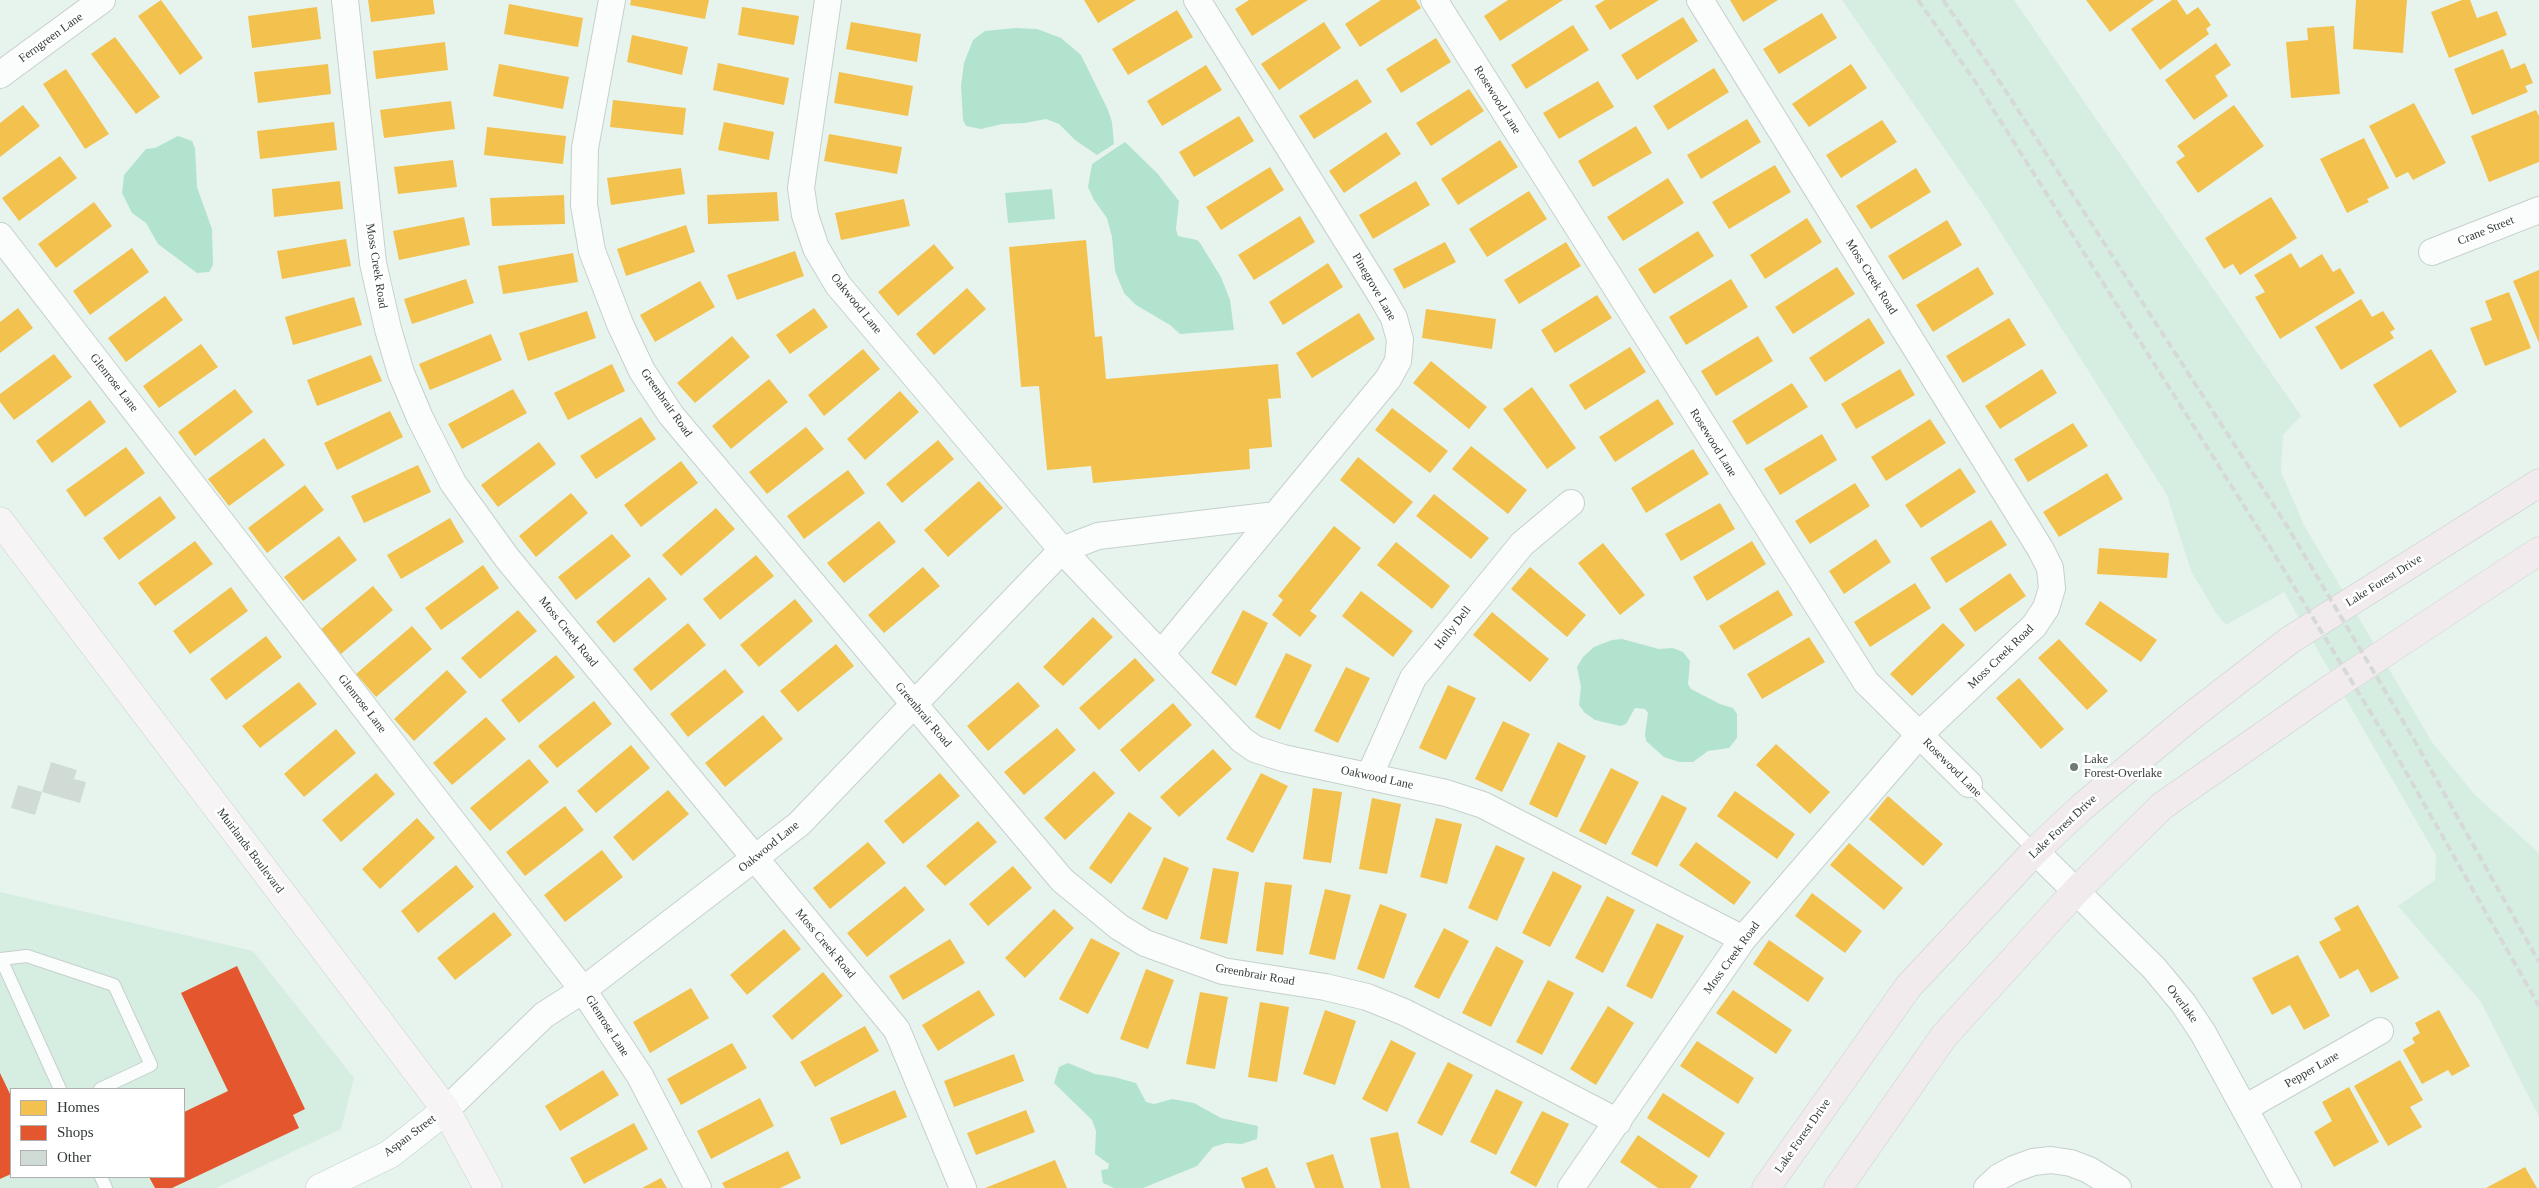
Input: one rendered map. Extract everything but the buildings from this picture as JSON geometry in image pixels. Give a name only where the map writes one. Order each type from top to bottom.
[{"type":"main road","name":"Lake Forest Drive","points":[[1766,1188],[1908,987],[2036,851],[2082,807],[2189,718],[2290,640],[2539,482]]},
{"type":"main road","name":"Muirlands Boulevard","points":[[0,521],[446,1110],[488,1188]]},
{"type":"main road","points":[[1838,1188],[1944,1036],[2076,891],[2162,806],[2333,687],[2539,551]]},
{"type":"street","name":"Ferngreen Lane","points":[[0,75],[102,0]]},
{"type":"street","name":"Moss Creek Road","points":[[345,0],[373,264],[388,329],[401,373],[420,418],[453,483],[507,558],[897,1030],[963,1188]]},
{"type":"street","name":"Greenbrair Road","points":[[612,0],[585,148],[584,205],[592,251],[620,324],[642,371],[671,415],[1062,880],[1119,927],[1145,943],[1223,971],[1325,987],[1367,997],[1404,1012],[1618,1122]]},
{"type":"street","name":"Oakwood Lane","points":[[828,0],[801,188],[816,248],[838,285],[1062,550],[1242,740],[1255,749],[1283,758],[1446,793],[1483,805],[1743,938]]},
{"type":"street","name":"Pinegrove Lane","points":[[1161,654],[1388,379],[1398,361],[1400,340],[1390,311],[1197,0]]},
{"type":"street","name":"Rosewood Lane","points":[[1434,0],[1866,682],[1969,784]]},
{"type":"street","name":"Moss Creek Road","points":[[1571,1188],[1743,938],[1919,735],[2034,626],[2046,608],[2052,588],[2050,568],[1700,0]]},
{"type":"street","name":"Crane Street","points":[[2432,252],[2539,210]]},
{"type":"street","name":"Glenrose Lane","points":[[0,236],[583,990],[640,1076],[698,1188]]},
{"type":"street","name":"Holly Dell","points":[[1369,777],[1413,678],[1522,544],[1571,503]]},
{"type":"street","points":[[1062,550],[1098,536],[1276,515]]},
{"type":"street","name":"Oakwood Lane","points":[[446,1110],[544,1015],[583,990],[755,860],[798,824],[1062,550]]},
{"type":"street","name":"Overlake","points":[[2036,851],[2154,968],[2184,1003],[2203,1033],[2288,1188]]},
{"type":"street","name":"Pepper Lane","points":[[2244,1108],[2380,1031]]},
{"type":"street","name":"Aspan Street","points":[[320,1188],[390,1154],[446,1110]]},
{"type":"street","points":[[1987,1188],[1999,1177],[2014,1169],[2032,1162],[2051,1160],[2071,1163],[2089,1170],[2118,1188]]},
{"type":"lane","name":"Rosewood Lane","points":[[1969,784],[2036,851]]},
{"type":"lane","points":[[60,1088],[0,959],[27,956],[114,985],[151,1065],[102,1088]]},
{"type":"shaded area","points":[[1842,0],[2014,0],[2301,416],[2283,435],[2281,472],[2304,525],[2432,742],[2474,794],[2539,853],[2539,1117],[2481,1002],[2398,906],[2435,880],[2436,855],[2284,592],[2226,625],[2216,613],[2191,571],[2167,495],[1984,206]]},
{"type":"shaded area","points":[[1015,28],[1037,29],[1061,38],[1081,55],[1108,110],[1112,122],[1114,144],[1097,155],[1075,140],[1059,124],[1046,119],[1025,123],[1002,124],[981,129],[966,126],[963,120],[961,86],[964,63],[973,40],[985,31]]},
{"type":"shaded area","points":[[178,136],[192,141],[195,148],[197,187],[212,229],[213,265],[209,272],[197,273],[158,244],[146,223],[132,213],[122,193],[124,175],[146,149],[155,148]]},
{"type":"shaded area","points":[[1125,142],[1157,173],[1179,201],[1176,229],[1178,236],[1197,240],[1221,277],[1230,300],[1234,330],[1180,334],[1170,325],[1136,305],[1124,293],[1115,271],[1112,237],[1107,218],[1094,200],[1088,187],[1092,164]]},
{"type":"shaded area","points":[[1052,189],[1055,219],[1008,223],[1005,193]]},
{"type":"shaded area","points":[[1622,639],[1659,649],[1673,648],[1683,652],[1690,661],[1688,684],[1691,689],[1720,704],[1733,708],[1737,714],[1737,738],[1729,748],[1708,751],[1693,762],[1679,762],[1664,757],[1646,741],[1648,713],[1645,709],[1635,708],[1626,724],[1620,726],[1595,720],[1584,712],[1579,705],[1581,687],[1577,667],[1583,657],[1594,647],[1612,640]]},
{"type":"shaded area","points":[[0,892],[253,951],[354,1078],[341,1129],[216,1188],[0,1188]]},
{"type":"shaded area","points":[[1068,1063],[1095,1074],[1136,1083],[1146,1102],[1154,1104],[1172,1099],[1194,1103],[1221,1118],[1258,1126],[1257,1139],[1242,1144],[1226,1143],[1213,1147],[1197,1166],[1143,1188],[1114,1188],[1103,1183],[1101,1170],[1108,1169],[1109,1164],[1095,1154],[1096,1131],[1092,1120],[1054,1083],[1059,1067]]},
{"type":"railway","points":[[1918,0],[1979,87],[2265,539],[2394,751],[2539,1006]]},
{"type":"railway","points":[[1943,0],[1996,76],[2287,526],[2413,738],[2539,962]]},
{"type":"place","name":"Lake Forest-Overlake","points":[[2074,767]]}]
